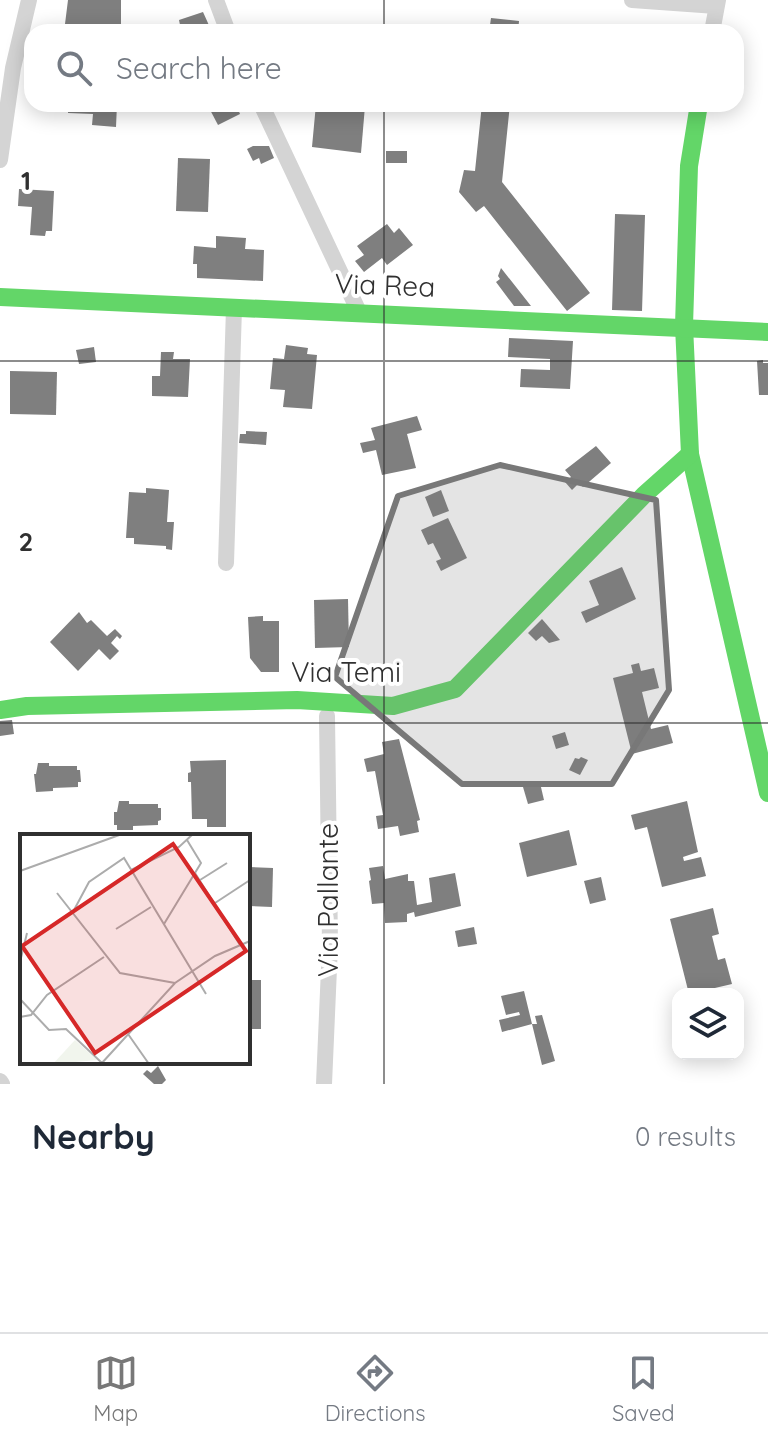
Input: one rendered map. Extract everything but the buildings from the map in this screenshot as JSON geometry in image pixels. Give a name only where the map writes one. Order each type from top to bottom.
[{"type":"street","points":[[0,160],[13,68],[29,0]]},
{"type":"street","points":[[216,0],[225,24]]},
{"type":"street","points":[[632,0],[717,3],[713,24]]},
{"type":"street","points":[[265,112],[359,312]]},
{"type":"street","points":[[698,112],[689,166],[684,326],[690,454],[768,793]]},
{"type":"street","name":"Via Rea","points":[[0,297],[768,332]]},
{"type":"street","points":[[226,563],[234,308]]},
{"type":"street","name":"Via Temi","points":[[0,710],[27,706],[297,700],[393,706],[455,689],[644,495],[690,454]]},
{"type":"street","name":"Via Pallante","points":[[324,1084],[330,945],[327,716]]},
{"type":"highlighted area","points":[[500,465],[656,500],[669,690],[612,784],[462,784],[335,677],[398,496]]},
{"type":"traffic: fast","points":[[698,112],[689,166],[684,326],[690,454],[768,793]]},
{"type":"traffic: fast","points":[[0,297],[768,332]]},
{"type":"traffic: fast","points":[[0,710],[27,706],[297,700],[393,706],[455,689],[644,495],[690,454]]}]
